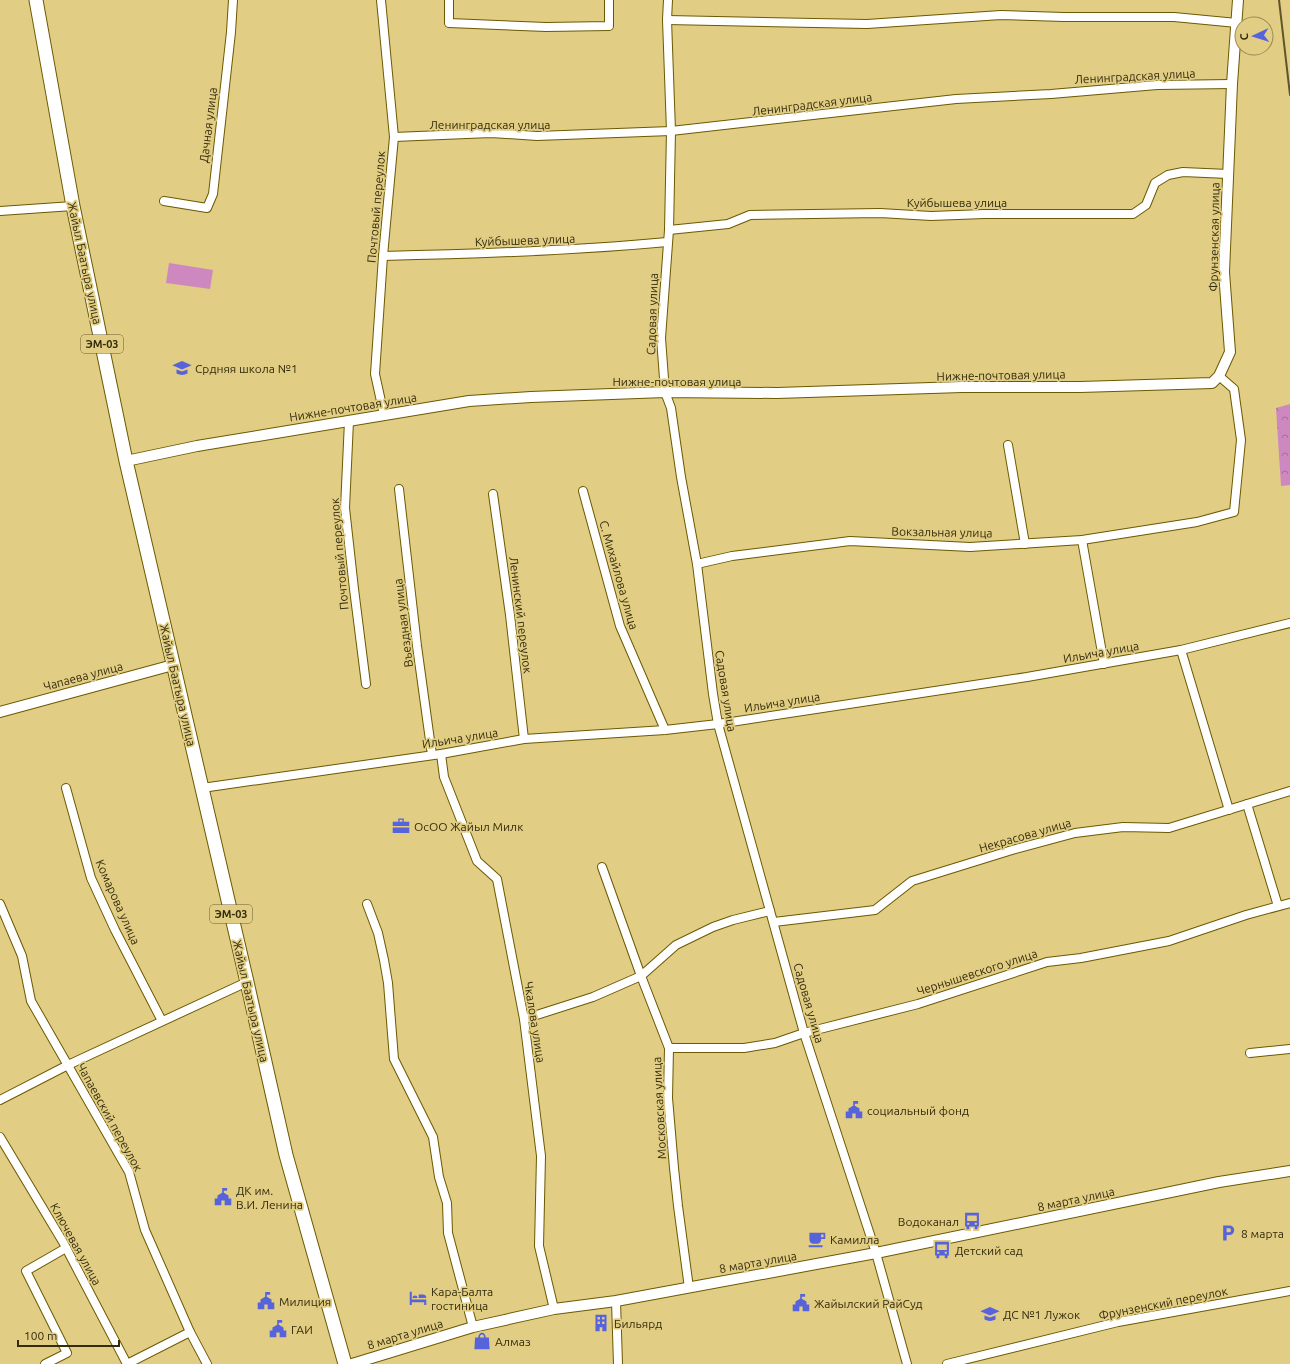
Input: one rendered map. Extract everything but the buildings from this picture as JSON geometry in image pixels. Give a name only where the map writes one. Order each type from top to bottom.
[{"type":"highway","name":"Жайыл Баатыра улица","points":[[36,0],[74,206],[132,460],[173,664],[286,1155],[345,1364]]},
{"type":"street","name":"Дачная улица","points":[[164,201],[207,208],[213,194],[231,32],[232,0]]},
{"type":"street","name":"Почтовый переулок","points":[[380,0],[394,137],[374,374],[384,415]]},
{"type":"street","points":[[449,0],[449,23],[546,27],[609,26],[609,0]]},
{"type":"street","name":"Садовая улица","points":[[668,0],[667,20],[671,131],[669,230],[661,338],[665,392],[671,408],[681,477],[697,564],[712,694],[718,724],[804,1033],[876,1253],[906,1364]]},
{"type":"street","name":"Фрунзенская улица","points":[[1237,16],[1238,0]]},
{"type":"street","points":[[667,20],[867,24],[1001,15],[1064,17],[1174,17],[1234,23]]},
{"type":"street","name":"Фрунзенская улица","points":[[1219,376],[1230,352],[1224,272],[1234,56]]},
{"type":"street","name":"Ленинградская улица","points":[[394,137],[491,133],[537,136],[671,131],[956,99],[1051,94],[1157,85],[1232,84]]},
{"type":"street","name":"Куйбышева улица","points":[[669,230],[728,224],[750,215],[757,214],[880,213],[931,216],[984,214],[1133,214],[1146,205],[1155,183],[1168,175],[1183,172],[1228,174]]},
{"type":"street","points":[[0,211],[74,206]]},
{"type":"street","name":"Куйбышева улица","points":[[383,256],[530,252],[667,242]]},
{"type":"street","name":"Нижне-почтовая улица","points":[[132,460],[197,446],[469,401],[665,392],[777,394],[962,387],[1080,387],[1212,383],[1219,376]]},
{"type":"street","name":"Вокзальная улица","points":[[697,564],[732,556],[850,541],[970,547],[1082,540],[1197,522],[1234,512],[1240,440],[1234,389],[1219,376]]},
{"type":"street","name":"Почтовый переулок","points":[[349,421],[345,508],[366,684]]},
{"type":"street","points":[[1008,445],[1025,544]]},
{"type":"street","name":"Въездная улица","points":[[399,489],[417,646],[432,755]]},
{"type":"street","name":"С. Михайлова улица","points":[[583,491],[620,626],[665,730]]},
{"type":"street","name":"Ленинский переулок","points":[[493,494],[510,615],[524,739]]},
{"type":"street","points":[[1082,540],[1104,664]]},
{"type":"street","name":"Ильича улица","points":[[202,788],[441,754],[524,739],[665,730],[718,724],[1028,677],[1181,650],[1290,623]]},
{"type":"street","points":[[1181,650],[1229,810]]},
{"type":"street","name":"Чапаева улица","points":[[0,712],[173,664]]},
{"type":"street","name":"Чкалова улица","points":[[441,754],[444,777],[478,861],[498,879],[524,1019],[540,1156],[539,1246],[554,1310]]},
{"type":"street","name":"Комарова улица","points":[[66,788],[91,878],[115,930],[162,1021]]},
{"type":"street","name":"Некрасова улица","points":[[774,922],[875,910],[912,881],[1012,850],[1075,833],[1123,827],[1169,828],[1290,791]]},
{"type":"street","points":[[1248,804],[1278,906]]},
{"type":"street","name":"Московская улица","points":[[602,867],[641,976],[669,1048],[668,1098],[678,1206],[689,1288]]},
{"type":"street","name":"Чернышевского улица","points":[[669,1048],[744,1048],[775,1043],[804,1033],[918,1004],[1047,962],[1081,958],[1169,941],[1246,915],[1290,903]]},
{"type":"street","name":"Чапаевский переулок","points":[[0,904],[22,956],[31,1001],[129,1172],[144,1230],[190,1332],[207,1364]]},
{"type":"street","points":[[367,904],[378,934],[384,960],[388,983],[394,1059],[433,1136],[439,1177],[447,1203],[448,1233],[473,1327]]},
{"type":"street","points":[[524,1019],[593,997],[641,976],[676,945],[713,927],[733,920],[770,911]]},
{"type":"street","points":[[0,1100],[68,1065],[247,982]]},
{"type":"street","points":[[1250,1052],[1290,1050]]},
{"type":"street","name":"Ключевая улица","points":[[0,1137],[66,1248],[127,1364],[190,1332]]},
{"type":"street","name":"8 марта улица","points":[[352,1364],[473,1327],[554,1310],[616,1301],[876,1253],[1219,1182],[1290,1171]]},
{"type":"street","points":[[45,1364],[67,1353],[26,1271],[66,1248]]},
{"type":"street","name":"Фрунзенский переулок","points":[[947,1364],[1118,1322],[1290,1291]]},
{"type":"street","points":[[616,1301],[618,1364]]},
{"type":"green space","points":[[169,263],[213,270],[210,289],[166,283]]},
{"type":"green space","points":[[1290,404],[1290,485],[1281,486],[1276,408]]},
{"type":"railway","points":[[1279,0],[1290,95]]},
{"type":"place","name":"Срдняя школа №1","points":[[182,368]]},
{"type":"place","name":"ОсОО Жайыл Милк","points":[[401,826]]},
{"type":"place","name":"социальный фонд","points":[[854,1110]]},
{"type":"place","name":"ДК им. В.И. Ленина","points":[[223,1197]]},
{"type":"place","name":"Водоканал","points":[[972,1221]]},
{"type":"place","name":"8 марта","points":[[1228,1233]]},
{"type":"place","name":"Камилла","points":[[817,1239]]},
{"type":"place","name":"Детский сад","points":[[942,1250]]},
{"type":"place","name":"Кара-Балта гостиница","points":[[418,1298]]},
{"type":"place","name":"Милиция","points":[[266,1301]]},
{"type":"place","name":"Жайылский РайСуд","points":[[801,1303]]},
{"type":"place","name":"ДС №1 Лужок","points":[[990,1314]]},
{"type":"place","name":"Бильярд","points":[[601,1323]]},
{"type":"place","name":"ГАИ","points":[[278,1329]]},
{"type":"place","name":"Алмаз","points":[[482,1341]]}]
